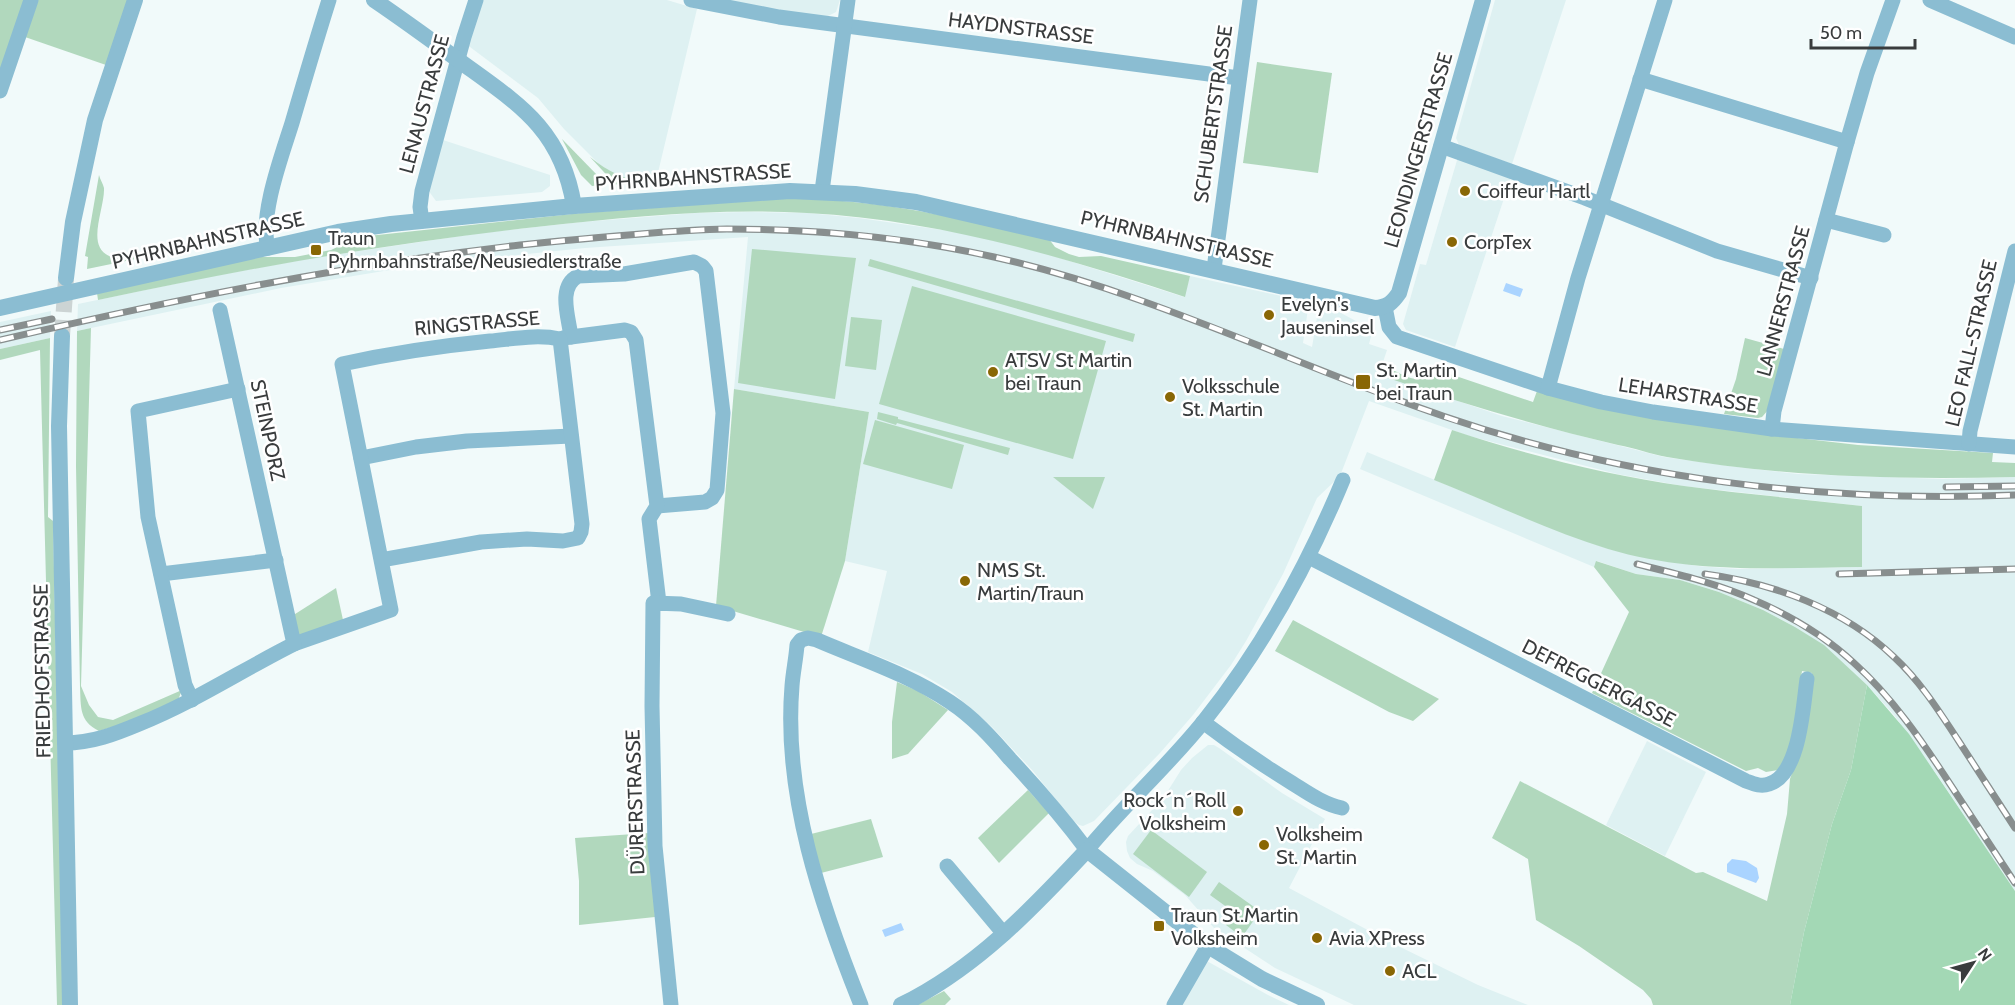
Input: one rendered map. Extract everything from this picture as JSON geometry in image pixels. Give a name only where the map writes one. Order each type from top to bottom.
[{"type":"street","points":[[0,91],[31,0]]},
{"type":"street","points":[[66,278],[73,222],[95,120],[135,0]]},
{"type":"street","points":[[268,248],[266,221],[277,175],[329,0]]},
{"type":"street","points":[[374,0],[520,105],[540,125],[564,166],[574,206]]},
{"type":"street","name":"LENAUSTRASSE","points":[[422,220],[420,207],[422,191],[476,0]]},
{"type":"street","name":"HAYDNSTRASSE","points":[[692,0],[769,15],[844,26],[1239,78]]},
{"type":"street","points":[[822,191],[848,0]]},
{"type":"street","name":"SCHUBERTSTRASSE","points":[[1214,269],[1250,0]]},
{"type":"street","name":"LEONDINGERSTRASSE","points":[[1385,307],[1399,292],[1483,0]]},
{"type":"street","points":[[1548,388],[1600,205],[1665,0]]},
{"type":"street","name":"LANNERSTRASSE","points":[[1772,429],[1774,411],[1847,142],[1867,73],[1893,0]]},
{"type":"street","points":[[1930,0],[2015,37]]},
{"type":"street","points":[[1640,79],[1847,142]]},
{"type":"street","points":[[1441,146],[1717,251],[1811,279]]},
{"type":"street","name":"PYHRNBAHNSTRASSE","points":[[0,308],[357,229],[422,220],[574,206],[822,191],[886,197],[949,208],[1375,308],[1385,307]]},
{"type":"street","name":"LANNERSTRASSE","points":[[1826,220],[1884,235]]},
{"type":"street","name":"LEO FALL-STRASSE","points":[[1970,444],[1970,431],[2015,251]]},
{"type":"street","points":[[566,338],[565,292],[572,280],[578,276],[624,274],[694,262],[702,266],[706,272],[723,413],[717,490],[712,498],[705,502],[657,506]]},
{"type":"street","name":"LEHARSTRASSE","points":[[1385,307],[1389,327],[1397,337],[1548,388],[1605,403],[1772,429],[2015,447]]},
{"type":"street","name":"STEINPORZ","points":[[220,310],[294,644]]},
{"type":"street","name":"DÜRERSTRASSE","points":[[566,338],[625,330],[631,332],[636,340],[657,506],[649,519],[659,603],[653,603],[652,706],[655,846],[671,1005]]},
{"type":"street","name":"FRIEDHOFSTRASSE","points":[[62,336],[59,426],[70,1005]]},
{"type":"street","name":"RINGSTRASSE","points":[[294,644],[391,610],[381,560],[361,458],[342,364],[397,352],[452,345],[543,336],[566,338],[572,436],[582,524],[578,538],[563,541],[526,539],[481,542],[381,560]]},
{"type":"street","points":[[192,700],[185,685],[148,517],[138,411],[238,389]]},
{"type":"street","points":[[361,458],[416,447],[467,441],[572,436]]},
{"type":"street","points":[[901,1005],[943,983],[1004,934],[1087,850],[1203,722],[1262,641],[1309,557],[1343,480]]},
{"type":"street","name":"DEFREGGERGASSE","points":[[1309,557],[1746,782],[1771,784],[1781,776],[1791,762],[1798,740],[1807,679]]},
{"type":"street","points":[[161,574],[276,560]]},
{"type":"street","points":[[659,603],[704,608],[728,614]]},
{"type":"street","points":[[861,1005],[828,915],[799,807],[792,736],[792,686],[797,645],[801,640],[808,638],[919,684],[950,702],[994,741],[1031,781],[1087,850],[1208,946],[1262,978],[1317,1005]]},
{"type":"street","points":[[65,743],[101,739],[165,714],[294,644]]},
{"type":"street","points":[[1203,722],[1255,760],[1328,805],[1342,808]]},
{"type":"street","points":[[946,866],[1004,934]]},
{"type":"street","points":[[1174,1005],[1208,946]]},
{"type":"shaded area","points":[[481,0],[667,0],[697,9],[656,181],[630,180],[614,174],[599,164],[564,129],[538,98],[466,44]]},
{"type":"shaded area","points":[[717,0],[840,0],[836,12],[824,18]]},
{"type":"shaded area","points":[[1495,0],[1566,0],[1512,164],[1459,145],[1456,138]]},
{"type":"shaded area","points":[[440,139],[550,175],[550,186],[542,192],[436,201],[428,190]]},
{"type":"shaded area","points":[[1458,157],[1511,177],[1455,347],[1406,330],[1403,324],[1420,264],[1426,265]]},
{"type":"shaded area","points":[[695,213],[808,213],[859,218],[964,233],[1041,252],[1184,297],[1190,276],[1309,302],[1303,343],[1312,347],[1319,306],[1339,312],[1369,328],[1372,333],[1369,344],[1387,350],[1379,374],[1502,416],[1664,457],[1798,474],[1943,479],[2015,477],[2015,891],[1894,715],[1867,685],[1824,646],[1795,627],[1763,610],[1719,592],[1680,580],[1636,574],[1597,561],[1594,567],[1360,469],[1367,452],[1566,534],[1609,549],[1697,566],[1738,569],[1862,567],[1862,506],[1683,486],[1617,474],[1469,436],[1369,401],[1340,476],[1317,498],[1283,574],[1231,665],[1193,715],[1160,753],[1094,821],[1083,826],[1073,821],[1033,771],[993,728],[952,692],[922,674],[868,652],[887,571],[845,561],[869,412],[734,389],[748,237],[585,248],[420,265],[281,288],[77,331],[78,304],[312,258],[481,233],[582,222]]},
{"type":"shaded area","points":[[51,311],[50,338],[0,349],[0,322]]},
{"type":"shaded area","points":[[1647,741],[1706,772],[1665,856],[1606,825]]},
{"type":"shaded area","points":[[1208,745],[1219,748],[1282,793],[1325,819],[1289,888],[1392,943],[1478,985],[1528,1005],[1354,1005],[1275,968],[1214,928],[1185,895],[1153,871],[1130,858],[1126,842],[1128,836],[1164,797],[1181,770]]},
{"type":"shaded area","points":[[1205,960],[1268,995],[1289,1005],[1178,1005]]},
{"type":"green space","points":[[0,0],[25,0],[0,73]]},
{"type":"green space","points":[[37,0],[128,0],[106,65],[25,37]]},
{"type":"green space","points":[[1257,62],[1332,73],[1318,173],[1243,163]]},
{"type":"green space","points":[[562,139],[599,177],[602,181],[601,185],[592,186],[581,175]]},
{"type":"green space","points":[[590,157],[620,176],[656,181],[615,184]]},
{"type":"green space","points":[[99,175],[104,188],[98,239],[100,248],[106,254],[116,258],[184,249],[87,269],[88,257],[85,256]]},
{"type":"green space","points":[[778,199],[847,201],[915,210],[1049,239],[1055,247],[1079,257],[1101,256],[1190,276],[1185,297],[1045,254],[999,242],[904,223],[807,213],[739,212],[672,214],[481,233],[262,267],[98,300],[97,293],[258,257],[295,257],[331,250],[359,237],[581,213]]},
{"type":"green space","points":[[752,249],[856,258],[835,399],[738,383]]},
{"type":"green space","points":[[870,259],[1135,334],[1133,342],[868,266]]},
{"type":"green space","name":"ATSV St Martin bei Traun","points":[[912,286],[1106,341],[1073,459],[879,404]]},
{"type":"green space","points":[[851,317],[882,320],[876,370],[845,366]]},
{"type":"green space","points":[[91,328],[81,686],[89,705],[98,717],[113,720],[182,690],[178,700],[129,722],[99,731],[84,718],[80,687],[76,466],[77,331]]},
{"type":"green space","points":[[50,338],[48,517],[53,521],[63,1005],[57,1005],[40,350],[0,360],[0,349]]},
{"type":"green space","points":[[1745,338],[1784,349],[1769,409],[1758,418],[1724,414],[1736,379]]},
{"type":"green space","points":[[1390,369],[1414,379],[1429,375],[1444,380],[1447,373],[1533,402],[1537,391],[1754,433],[1858,445],[1993,453],[1992,462],[2015,463],[2015,477],[1840,476],[1753,469],[1667,457],[1560,431],[1445,397],[1388,378]]},
{"type":"green space","points":[[734,389],[869,412],[845,561],[821,637],[716,606]]},
{"type":"green space","points":[[878,412],[1010,448],[1008,455],[877,419]]},
{"type":"green space","points":[[875,420],[964,445],[952,489],[863,464]]},
{"type":"green space","points":[[1452,430],[1538,456],[1625,476],[1706,489],[1862,506],[1862,567],[1702,566],[1639,557],[1586,542],[1434,480]]},
{"type":"green space","points":[[1053,477],[1105,477],[1093,509]]},
{"type":"green space","points":[[1596,561],[1636,574],[1680,580],[1719,592],[1763,610],[1824,645],[1867,685],[1851,770],[1832,824],[1804,932],[1790,1005],[1653,1005],[1643,990],[1536,920],[1528,859],[1492,838],[1520,781],[1696,873],[1703,872],[1767,901],[1787,814],[1790,779],[1805,735],[1812,673],[1802,671],[1790,752],[1778,770],[1766,772],[1758,768],[1746,771],[1592,693],[1629,612],[1594,567]]},
{"type":"green space","points":[[336,588],[343,620],[298,637],[292,616]]},
{"type":"green space","points":[[1293,620],[1439,699],[1413,721],[1389,712],[1275,651]]},
{"type":"green space","points":[[897,682],[918,691],[948,710],[908,754],[892,759],[892,722]]},
{"type":"green space","points":[[1867,685],[1909,734],[2015,891],[2015,1005],[1790,1005],[1804,932],[1832,824],[1851,770]]},
{"type":"green space","points":[[1028,790],[1049,813],[999,863],[978,838]]},
{"type":"green space","points":[[871,819],[883,857],[821,873],[811,834]]},
{"type":"green space","points":[[1151,830],[1207,872],[1189,897],[1133,854]]},
{"type":"green space","points":[[649,833],[655,917],[579,925],[579,881],[575,838]]},
{"type":"green space","points":[[1219,882],[1257,909],[1250,917],[1254,920],[1242,937],[1226,925],[1235,913],[1210,895]]},
{"type":"green space","points":[[944,991],[951,999],[945,1005],[917,1005]]},
{"type":"water","points":[[1506,283],[1523,289],[1520,297],[1503,291]]},
{"type":"water","points":[[1732,859],[1746,861],[1757,868],[1759,878],[1756,883],[1727,872],[1727,864]]},
{"type":"water","points":[[901,923],[904,930],[885,937],[882,930]]},
{"type":"tunnel","points":[[62,336],[66,279]]},
{"type":"railway","points":[[0,340],[258,285],[454,253],[556,241],[703,230],[760,229],[861,235],[928,244],[994,257],[1109,289],[1443,416],[1512,438],[1582,456],[1654,471],[1797,490],[1870,495],[2015,495]]},
{"type":"railway","points":[[0,330],[52,319]]},
{"type":"railway","points":[[1946,487],[2015,486]]},
{"type":"railway","points":[[1637,564],[1711,584],[1754,600],[1807,627],[1843,653],[1868,676],[1906,720],[2015,883]]},
{"type":"railway","points":[[1839,574],[2015,569]]},
{"type":"railway","points":[[1705,574],[1756,584],[1806,601],[1853,625],[1874,640],[1903,666],[1929,697],[2015,828]]},
{"type":"place","name":"Coiffeur Hartl","points":[[1465,191]]},
{"type":"place","name":"CorpTex","points":[[1452,242]]},
{"type":"place","name":"Traun Pyhrnbahnstraße/Neusiedlerstraße","points":[[316,250]]},
{"type":"place","name":"Evelyn's Jauseninsel","points":[[1269,315]]},
{"type":"place","name":"ATSV St Martin bei Traun","points":[[993,372]]},
{"type":"place","name":"St. Martin bei Traun","points":[[1363,382]]},
{"type":"place","name":"Volksschule St. Martin","points":[[1170,397]]},
{"type":"place","name":"NMS St. Martin/Traun","points":[[965,581]]},
{"type":"place","name":"Rock´n´Roll Volksheim","points":[[1238,811]]},
{"type":"place","name":"Volksheim St. Martin","points":[[1264,845]]},
{"type":"place","name":"Traun St.Martin Volksheim","points":[[1159,926]]},
{"type":"place","name":"Avia XPress","points":[[1317,938]]},
{"type":"place","name":"ACL","points":[[1390,971]]}]
